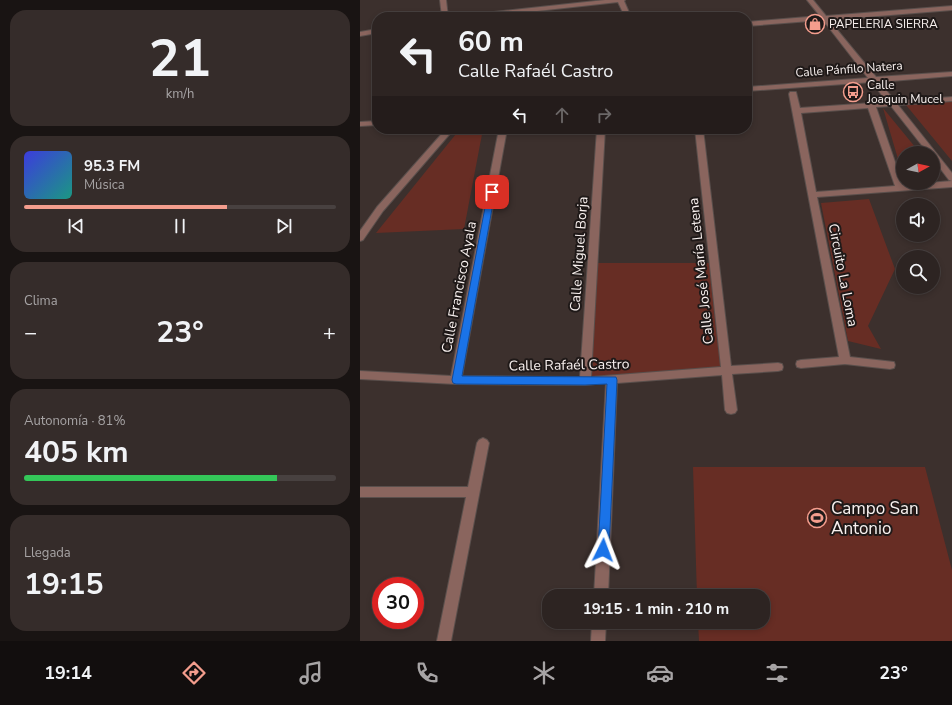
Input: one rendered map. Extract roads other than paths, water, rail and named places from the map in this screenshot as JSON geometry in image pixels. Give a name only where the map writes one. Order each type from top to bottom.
[{"type":"street","points":[[443,0],[444,12]]},
{"type":"street","points":[[512,12],[621,0],[626,12]]},
{"type":"street","points":[[810,0],[927,146]]},
{"type":"street","points":[[752,24],[952,8]]},
{"type":"street","points":[[360,34],[372,32]]},
{"type":"street","name":"Calle Pánfilo Natera","points":[[752,89],[952,74]]},
{"type":"street","name":"Circuito La Loma","points":[[793,94],[845,360]]},
{"type":"street","points":[[796,111],[952,99]]},
{"type":"street","points":[[871,105],[896,177]]},
{"type":"street","points":[[360,124],[372,123]]},
{"type":"street","points":[[360,238],[380,209],[446,134]]},
{"type":"street","name":"Calle Francisco Ayala","points":[[456,380],[502,134]]},
{"type":"street","name":"Calle Miguel Borja","points":[[585,381],[601,134]]},
{"type":"street","name":"Calle José María Letena","points":[[700,134],[731,410]]},
{"type":"street","points":[[940,163],[952,178]]},
{"type":"street","points":[[940,185],[952,184]]},
{"type":"street","points":[[813,195],[896,188]]},
{"type":"street","points":[[801,364],[845,360],[890,365]]},
{"type":"street","name":"Calle Rafaél Castro","points":[[360,375],[456,380],[585,381],[778,367]]},
{"type":"street","points":[[601,589],[612,380]]},
{"type":"street","points":[[444,641],[483,443]]},
{"type":"street","points":[[360,492],[474,492]]},
{"type":"street","points":[[598,641],[599,629]]},
{"type":"place","name":"PAPELERIA SIERRA","points":[[815,24]]},
{"type":"place","name":"Calle Joaquin Mucel","points":[[853,92]]},
{"type":"place","name":"Campo San Antonio","points":[[817,518]]}]
